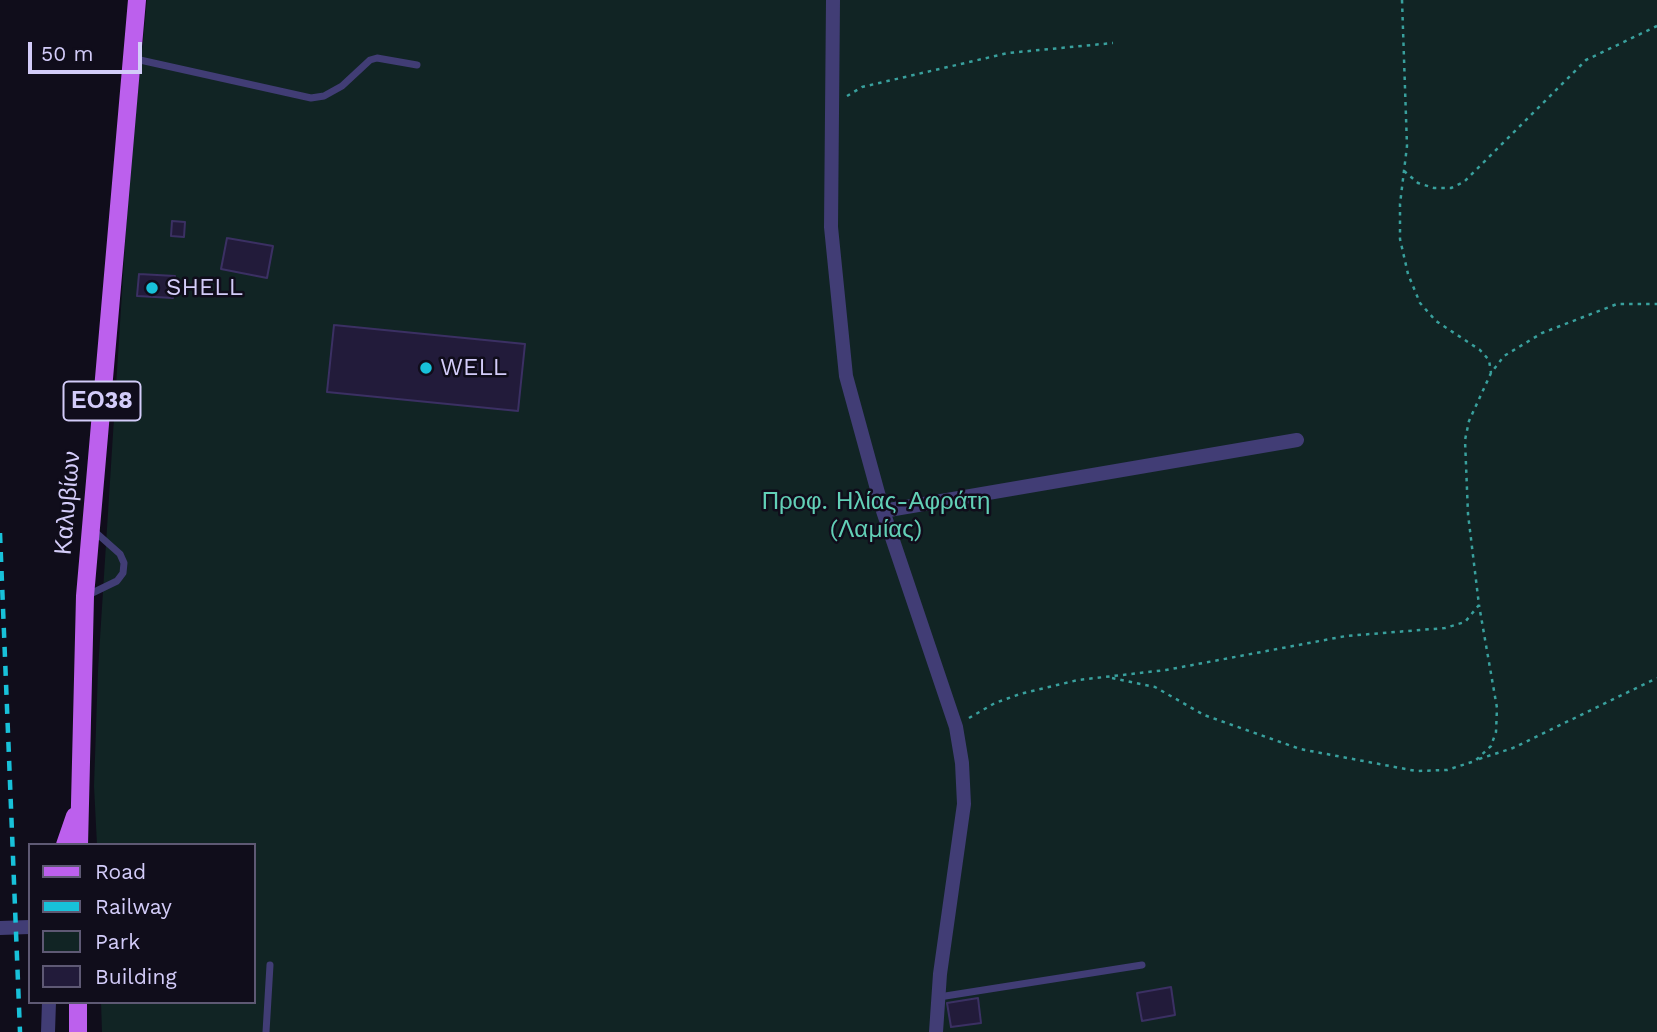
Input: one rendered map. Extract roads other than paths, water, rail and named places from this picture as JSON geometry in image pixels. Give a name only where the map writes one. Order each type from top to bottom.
[{"type":"main road","name":"Καλυβίων","points":[[79,843],[85,596],[137,0]]},
{"type":"main road","points":[[66,843],[80,803]]},
{"type":"main road","points":[[78,1004],[78,1032]]},
{"type":"street","points":[[833,0],[831,111],[834,156],[831,227],[839,328],[858,426],[883,511],[956,727],[962,763],[964,804],[938,997],[936,1032]]},
{"type":"street","points":[[883,511],[1297,440]]},
{"type":"street","points":[[0,928],[28,927]]},
{"type":"street","points":[[48,1032],[49,1004]]},
{"type":"lane","points":[[131,58],[311,98],[324,96],[342,86],[370,60],[377,58],[417,65]]},
{"type":"lane","points":[[85,596],[117,581],[123,573],[124,563],[120,554],[90,527]]},
{"type":"lane","points":[[266,1032],[270,965]]},
{"type":"lane","points":[[938,997],[1142,965]]},
{"type":"railway","points":[[0,533],[20,1032]]},
{"type":"place","name":"SHELL","points":[[152,288]]},
{"type":"place","name":"WELL","points":[[426,368]]},
{"type":"park label","name":"Προφ. Ηλίας-Αφράτη (Λαμίας)","points":[[876,516]]}]
